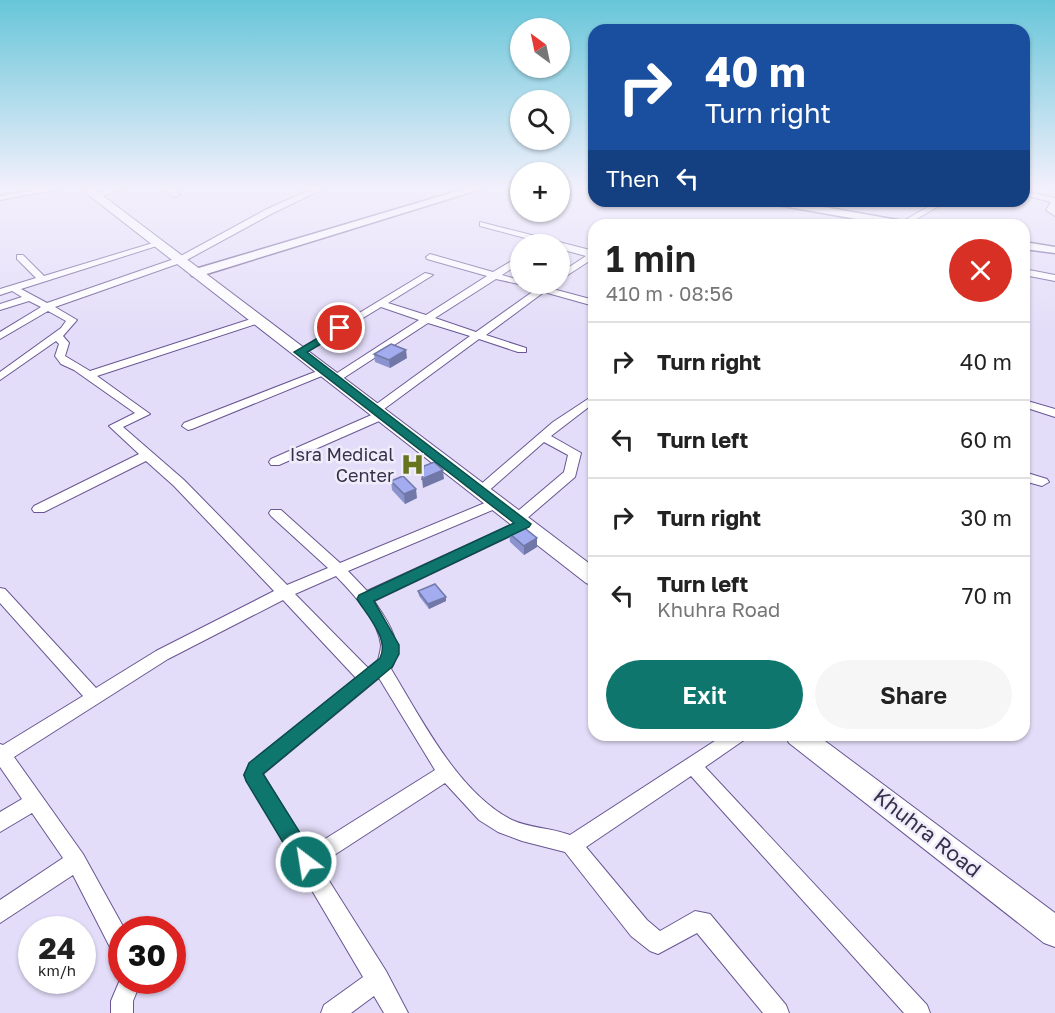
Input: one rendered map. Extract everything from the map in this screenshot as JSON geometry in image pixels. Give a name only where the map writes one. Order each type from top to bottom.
[{"type":"main road","points":[[149,236],[588,573]]},
{"type":"main road","name":"Khuhra Road","points":[[806,741],[1055,932]]},
{"type":"street","points":[[0,336],[49,306],[180,260],[224,236]]},
{"type":"street","points":[[196,273],[318,236]]},
{"type":"street","points":[[0,292],[159,244]]},
{"type":"street","points":[[1030,246],[1055,250]]},
{"type":"street","points":[[570,248],[588,252]]},
{"type":"street","points":[[20,257],[42,279]]},
{"type":"street","points":[[430,257],[510,280]]},
{"type":"street","points":[[570,270],[588,258]]},
{"type":"street","points":[[188,426],[330,375],[430,320],[510,266]]},
{"type":"street","points":[[300,352],[428,275]]},
{"type":"street","points":[[1030,275],[1055,278]]},
{"type":"street","points":[[0,377],[65,330],[72,320],[13,288]]},
{"type":"street","points":[[275,462],[379,413],[534,294]]},
{"type":"street","points":[[568,294],[588,301]]},
{"type":"street","points":[[0,308],[31,297]]},
{"type":"street","points":[[381,304],[522,350]]},
{"type":"street","points":[[89,375],[258,320]]},
{"type":"street","points":[[57,336],[64,343],[60,356],[64,362],[89,375],[144,414],[115,426],[179,483],[285,592],[374,673],[473,804],[494,820],[524,833],[556,838],[572,845],[639,928],[658,943],[695,922],[702,922],[778,1013]]},
{"type":"street","points":[[480,491],[543,437],[588,403]]},
{"type":"street","points":[[1030,405],[1055,413]]},
{"type":"street","points":[[364,599],[521,522],[562,482],[572,468],[575,453],[543,437]]},
{"type":"street","points":[[39,509],[148,455]]},
{"type":"street","points":[[1030,478],[1042,482]]},
{"type":"street","points":[[108,921],[76,861],[1,754],[162,655],[246,614],[285,592],[497,503]]},
{"type":"street","points":[[276,513],[350,580],[378,618],[391,645],[391,654],[374,673],[255,769],[253,775],[398,1013]]},
{"type":"street","points":[[0,593],[94,698]]},
{"type":"street","points":[[572,845],[729,741]]},
{"type":"street","points":[[692,765],[919,1013]]},
{"type":"street","points":[[306,862],[447,772]]},
{"type":"street","points":[[0,823],[35,801]]},
{"type":"street","points":[[0,912],[76,861]]},
{"type":"street","points":[[332,1013],[378,979]]},
{"type":"street","points":[[122,1013],[125,994]]},
{"type":"building","points":[[391,344],[406,350],[389,360],[374,354]]},
{"type":"building","points":[[434,462],[443,470],[422,479],[424,466]]},
{"type":"building","points":[[403,476],[416,489],[404,494],[391,481]]},
{"type":"building","points":[[522,526],[537,538],[524,546],[509,533]]},
{"type":"building","points":[[435,584],[446,597],[428,604],[418,591]]},
{"type":"place","name":"Isra Medical Center","points":[[412,465]]},
{"type":"route","points":[[306,862],[253,775],[255,769],[386,663],[391,654],[391,645],[378,618],[364,599],[524,524],[300,352],[340,328]]}]
